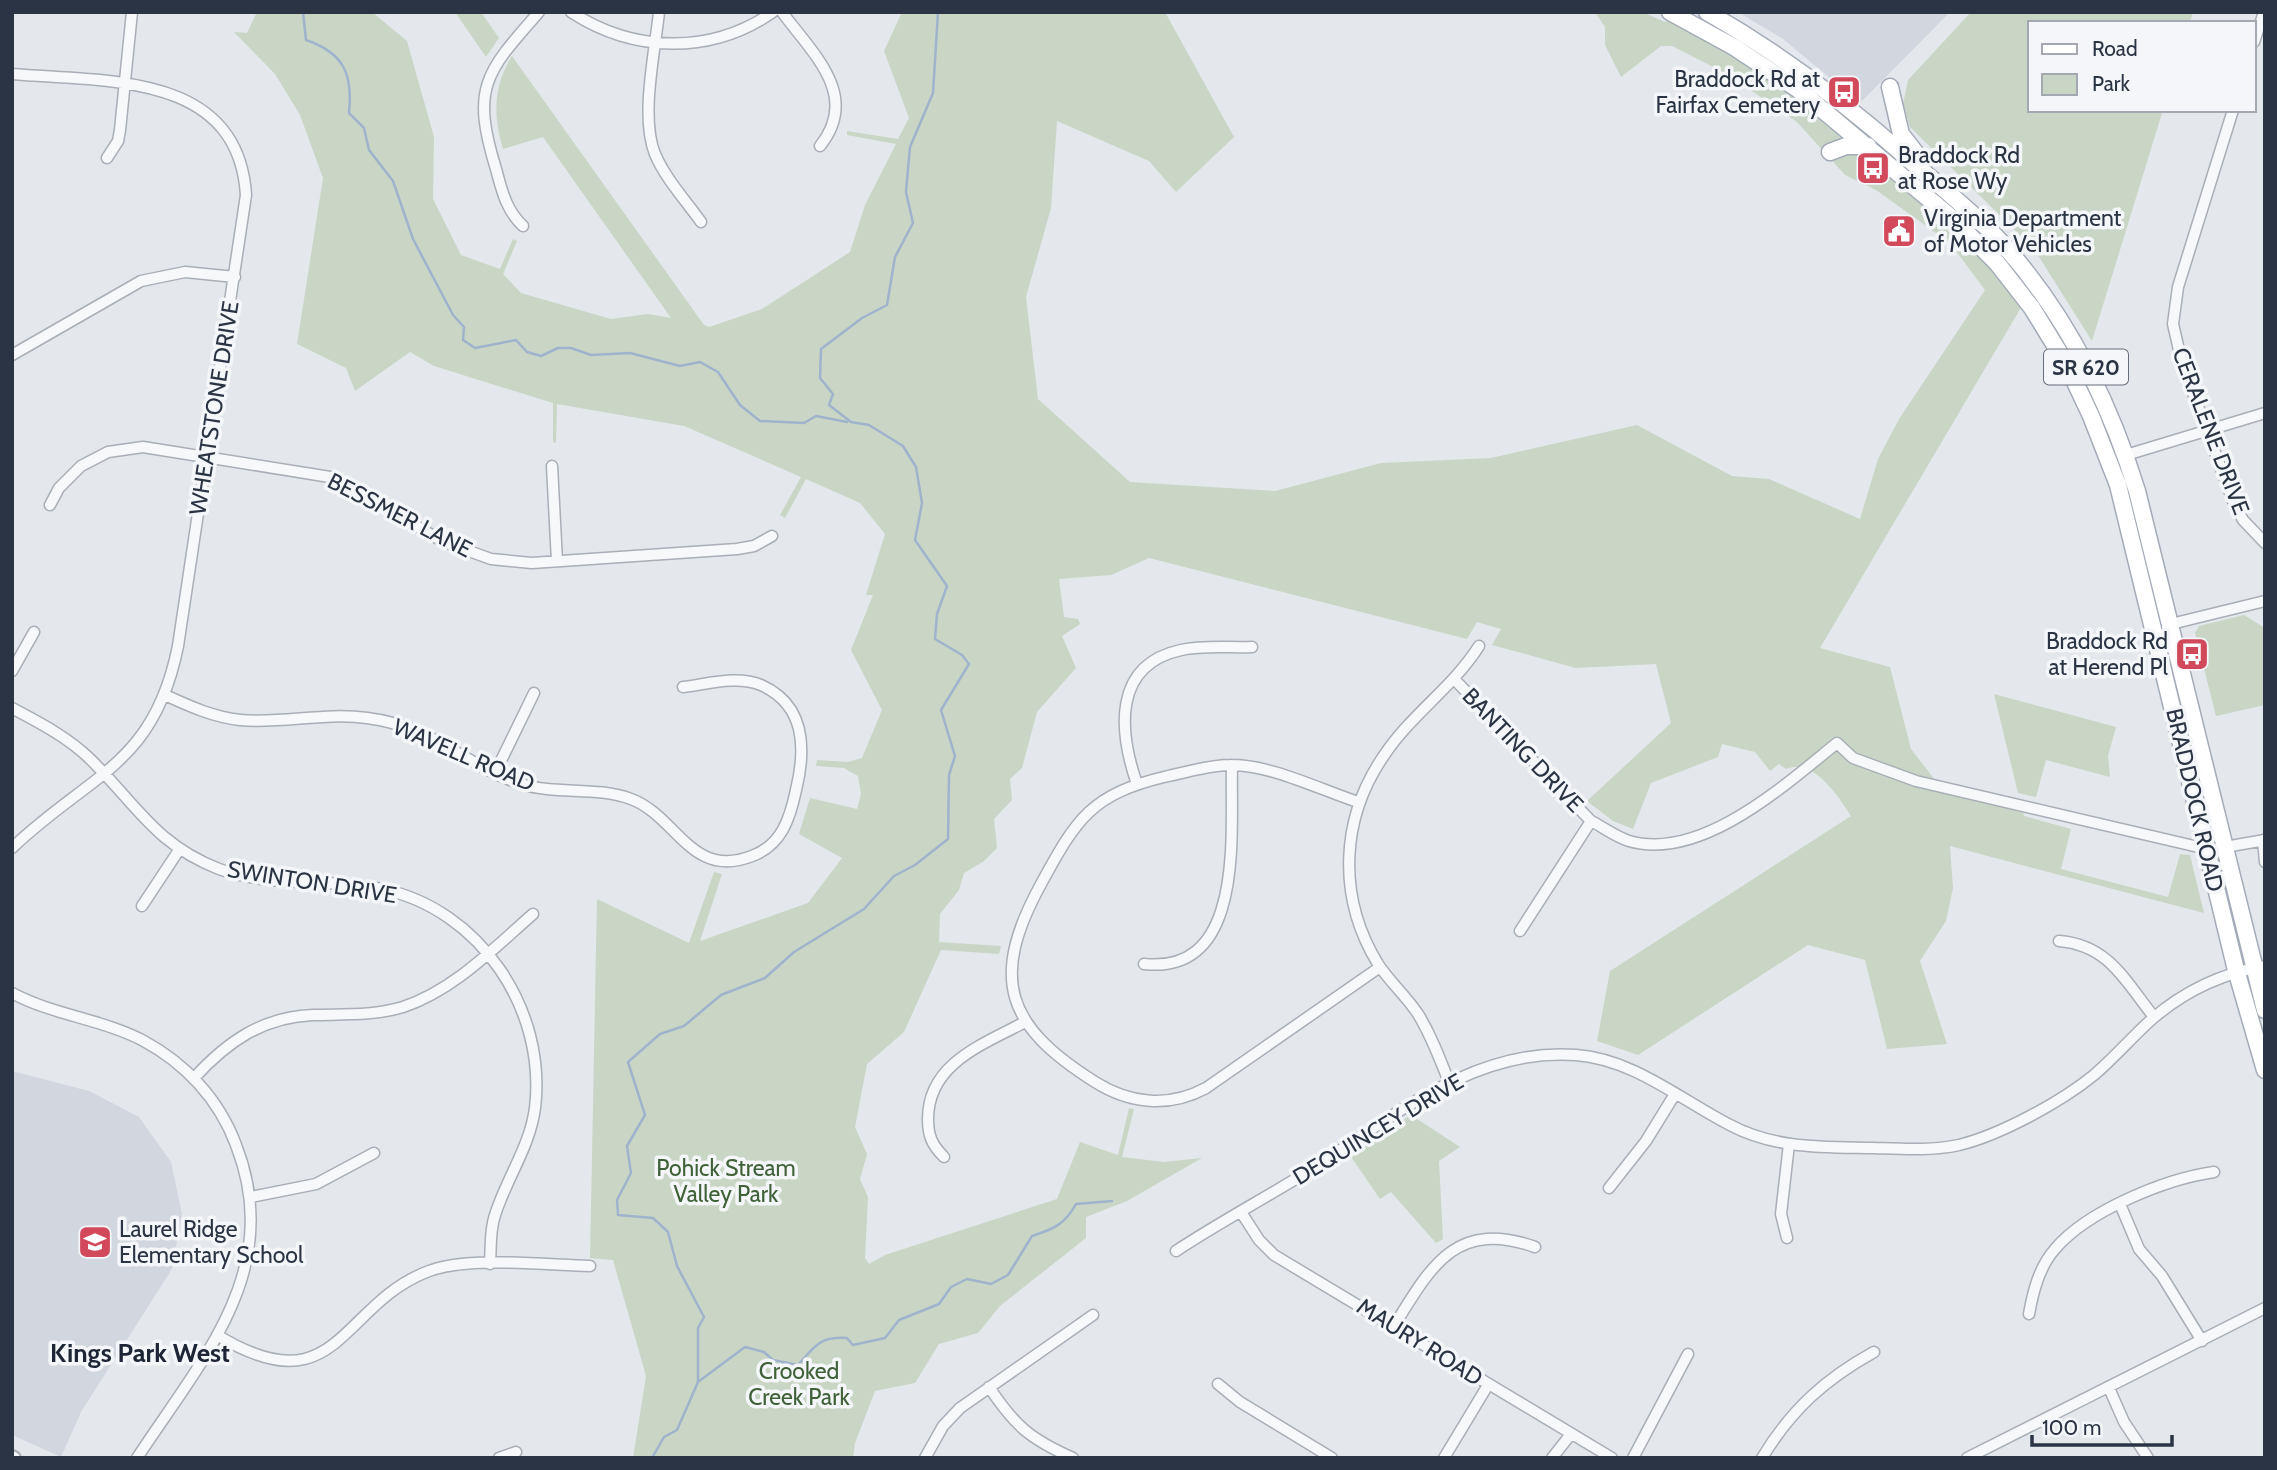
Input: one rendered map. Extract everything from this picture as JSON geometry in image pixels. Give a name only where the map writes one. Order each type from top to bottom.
[{"type":"main road","name":"BRADDOCK ROAD","points":[[1670,12],[1763,64],[1868,146],[1954,220],[1997,263],[2050,335],[2071,374],[2109,459],[2154,628],[2236,970],[2265,1070]]},
{"type":"main road","name":"BRADDOCK ROAD","points":[[1707,12],[1763,45],[1822,86],[1957,200],[2000,241],[2047,300],[2087,369],[2126,455],[2171,624],[2225,848],[2259,967],[2265,1010]]},
{"type":"main road","points":[[1890,87],[1895,118],[1905,141],[1957,200]]},
{"type":"main road","points":[[1830,152],[1846,146],[1868,146]]},
{"type":"street","points":[[107,158],[118,141],[132,12]]},
{"type":"street","points":[[523,226],[506,205],[484,129],[482,103],[489,76],[498,59],[539,12]]},
{"type":"street","points":[[571,12],[614,34],[677,45],[721,38],[744,29],[773,12]]},
{"type":"street","points":[[659,12],[649,116],[650,139],[657,159],[701,222]]},
{"type":"street","points":[[782,12],[832,84],[836,119],[831,133],[820,146]]},
{"type":"street","points":[[2256,35],[2264,12]]},
{"type":"street","name":"WHEATSTONE DRIVE","points":[[12,74],[163,90],[188,99],[214,119],[233,144],[243,169],[246,195],[178,646],[165,695],[135,746],[105,775],[42,821],[12,848]]},
{"type":"street","name":"CERALENE DRIVE","points":[[2232,112],[2174,306],[2176,344],[2237,510],[2265,543]]},
{"type":"street","points":[[12,355],[141,282],[185,272],[234,277]]},
{"type":"street","points":[[2126,455],[2265,413]]},
{"type":"street","name":"BESSMER LANE","points":[[50,505],[59,488],[81,466],[108,452],[143,447],[330,477],[472,554],[514,562],[557,562],[737,549],[754,546],[772,536]]},
{"type":"street","points":[[552,466],[557,562]]},
{"type":"street","points":[[2154,628],[2265,601]]},
{"type":"street","points":[[12,671],[34,632]]},
{"type":"street","points":[[1449,1082],[1419,1016],[1380,967],[1360,929],[1350,889],[1349,849],[1358,802],[1387,750],[1455,680],[1479,646]]},
{"type":"street","points":[[1137,783],[1125,744],[1123,720],[1129,691],[1138,677],[1155,661],[1182,650],[1252,647]]},
{"type":"street","name":"WAVELL ROAD","points":[[165,695],[213,714],[239,720],[344,716],[391,722],[435,737],[495,773],[540,788],[607,793],[632,799],[656,814],[680,841],[698,854],[727,861],[751,857],[773,844],[789,819],[803,757],[803,738],[798,721],[780,697],[755,683],[731,680],[683,687]]},
{"type":"street","name":"BANTING DRIVE","points":[[1455,680],[1591,821],[1628,841],[1671,844],[1716,828],[1762,803],[1837,743],[1853,758],[1916,781],[2207,849]]},
{"type":"street","points":[[495,773],[534,693]]},
{"type":"street","name":"SWINTON DRIVE","points":[[12,708],[68,741],[105,775],[145,821],[179,850],[219,869],[247,877],[361,886],[402,894],[446,916],[488,953],[523,1012],[533,1047],[536,1081],[530,1132],[493,1222],[490,1264]]},
{"type":"street","points":[[1358,802],[1253,768],[1232,765],[1212,766],[1137,783],[1102,800],[1077,823],[1022,919],[1014,943],[1014,988],[1025,1022],[1054,1055],[1106,1089],[1137,1100],[1170,1101],[1206,1088],[1380,967]]},
{"type":"street","points":[[1144,964],[1158,965],[1183,959],[1207,940],[1222,913],[1228,890],[1232,765]]},
{"type":"street","name":"BANTING DRIVE","points":[[1520,930],[1591,821]]},
{"type":"street","points":[[2225,848],[2264,840],[2265,862]]},
{"type":"street","points":[[142,906],[179,850]]},
{"type":"street","points":[[194,1078],[228,1045],[260,1026],[295,1016],[361,1015],[402,1007],[447,986],[533,914]]},
{"type":"street","points":[[2059,941],[2087,945],[2105,957],[2154,1017]]},
{"type":"street","name":"DEQUINCEY DRIVE","points":[[1176,1251],[1449,1082],[1526,1058],[1574,1054],[1625,1067],[1746,1133],[1789,1144],[1921,1149],[1977,1140],[2077,1087],[2154,1017],[2194,991],[2236,970],[2259,967]]},
{"type":"street","points":[[12,993],[44,1008],[113,1028],[142,1040],[194,1078],[217,1107],[232,1135],[251,1197],[252,1233],[247,1268],[238,1297],[218,1335],[137,1458]]},
{"type":"street","points":[[944,1157],[934,1147],[928,1129],[928,1107],[938,1080],[964,1055],[1025,1022]]},
{"type":"street","points":[[1609,1188],[1646,1141],[1675,1094]]},
{"type":"street","points":[[1787,1238],[1781,1213],[1789,1144]]},
{"type":"street","points":[[251,1197],[316,1184],[374,1153]]},
{"type":"street","points":[[2029,1314],[2038,1278],[2053,1250],[2077,1230],[2120,1204],[2194,1175],[2214,1172]]},
{"type":"street","points":[[2120,1204],[2138,1249],[2162,1276],[2202,1341]]},
{"type":"street","name":"MAURY ROAD","points":[[1241,1212],[1259,1240],[1274,1255],[1612,1458]]},
{"type":"street","points":[[1394,1326],[1429,1270],[1454,1249],[1473,1240],[1494,1237],[1511,1238],[1535,1247]]},
{"type":"street","points":[[218,1335],[261,1357],[285,1360],[308,1357],[328,1348],[396,1290],[417,1276],[444,1266],[590,1266]]},
{"type":"street","points":[[1967,1458],[2265,1308]]},
{"type":"street","points":[[925,1458],[948,1419],[989,1387],[1093,1315]]},
{"type":"street","points":[[1762,1458],[1788,1419],[1812,1392],[1874,1352]]},
{"type":"street","points":[[1633,1458],[1688,1354]]},
{"type":"street","points":[[1218,1384],[1240,1402],[1332,1458]]},
{"type":"street","points":[[1444,1458],[1488,1385]]},
{"type":"street","points":[[989,1387],[1018,1428],[1043,1445],[1073,1458]]},
{"type":"street","points":[[2109,1388],[2124,1422],[2148,1458]]},
{"type":"street","points":[[1552,1458],[1571,1434]]},
{"type":"street","points":[[499,1458],[516,1452]]},
{"type":"shaded area","points":[[1738,12],[1950,12],[1860,103],[1783,39]]},
{"type":"shaded area","name":"Laurel Ridge Elementary School","points":[[12,1071],[89,1091],[139,1117],[171,1162],[182,1214],[172,1269],[81,1412],[61,1457],[12,1435]]},
{"type":"green space","points":[[257,12],[372,12],[407,41],[434,137],[433,199],[461,255],[500,269],[513,239],[517,241],[503,274],[521,293],[611,319],[648,314],[671,318],[543,137],[503,149],[496,113],[498,90],[512,56],[704,325],[709,327],[762,309],[850,252],[865,205],[896,144],[847,135],[847,131],[898,139],[909,118],[884,51],[902,12],[1165,12],[1234,137],[1176,192],[1149,161],[1057,121],[1051,208],[1026,297],[1038,399],[1130,482],[1275,491],[1381,463],[1491,458],[1637,425],[1732,476],[1769,479],[1860,519],[1878,459],[1899,419],[1985,290],[1950,243],[1876,190],[1845,175],[1797,122],[1727,74],[1672,46],[1661,46],[1621,77],[1605,45],[1605,27],[1595,12],[1642,12],[1665,22],[1672,19],[1773,79],[1940,216],[1984,259],[2022,306],[1820,648],[1890,667],[1911,749],[1935,780],[2020,801],[2024,816],[2071,829],[2061,869],[2168,897],[2180,854],[2190,855],[2204,913],[1950,846],[1953,888],[1946,921],[1920,961],[1947,1044],[1887,1049],[1865,960],[1808,945],[1638,1055],[1597,1041],[1610,971],[1851,816],[1824,781],[1806,769],[1796,767],[1786,769],[1779,764],[1770,771],[1755,752],[1722,744],[1718,757],[1651,783],[1633,829],[1613,821],[1587,801],[1671,723],[1656,664],[1576,668],[1492,645],[1501,629],[1477,622],[1467,639],[1149,558],[1111,575],[1059,579],[1064,617],[1078,619],[1080,624],[1062,636],[1076,668],[1037,712],[1022,768],[1010,779],[1012,800],[994,819],[997,848],[984,861],[964,873],[959,890],[940,914],[939,942],[1001,946],[999,954],[941,950],[904,1032],[867,1064],[855,1127],[867,1154],[860,1179],[868,1197],[865,1258],[869,1264],[885,1255],[1057,1199],[1080,1142],[1118,1155],[1129,1108],[1134,1109],[1122,1157],[1164,1162],[1202,1158],[1127,1201],[1086,1217],[1086,1238],[1000,1306],[978,1333],[939,1344],[915,1383],[875,1391],[855,1443],[853,1458],[633,1458],[646,1376],[613,1260],[590,1258],[597,899],[689,943],[714,872],[722,874],[700,941],[808,903],[842,858],[799,834],[810,798],[857,809],[861,794],[858,776],[844,768],[816,766],[817,760],[848,762],[862,758],[882,710],[851,650],[873,595],[866,595],[885,534],[860,503],[806,479],[785,518],[780,515],[801,477],[684,426],[557,404],[556,443],[553,442],[553,403],[434,366],[410,352],[355,391],[346,368],[297,344],[323,178],[300,115],[275,74],[234,32],[247,33]]},
{"type":"green space","points":[[455,12],[481,12],[499,38],[486,57]]},
{"type":"green space","points":[[1971,12],[2193,12],[2191,21],[2028,21],[2028,112],[2162,112],[2092,341],[2034,249],[1910,127],[1903,104],[1908,80]]},
{"type":"green space","points":[[2244,615],[2265,628],[2265,705],[2216,716],[2195,633],[2199,626]]},
{"type":"green space","points":[[1994,694],[2116,727],[2108,756],[2110,777],[2046,760],[2036,797],[2018,793]]},
{"type":"green space","points":[[1411,1115],[1460,1147],[1439,1161],[1443,1239],[1436,1243],[1391,1192],[1380,1199],[1349,1154]]},
{"type":"waterway","points":[[303,12],[306,40],[329,51],[343,67],[349,87],[349,113],[364,128],[369,150],[393,181],[413,239],[453,315],[464,327],[463,340],[475,348],[516,340],[527,352],[541,356],[558,348],[571,348],[591,355],[630,353],[680,366],[700,362],[718,372],[740,405],[760,421],[804,423],[816,416],[847,422]]},
{"type":"waterway","points":[[698,1382],[698,1328],[704,1317],[677,1266],[668,1232],[653,1218],[618,1215],[617,1200],[631,1173],[627,1146],[645,1115],[628,1062],[660,1034],[684,1026],[721,995],[765,978],[794,952],[864,909],[894,876],[915,865],[948,839],[949,775],[955,756],[941,710],[969,664],[962,655],[935,639],[937,614],[947,586],[915,540],[922,503],[916,467],[903,446],[869,425],[851,422],[829,405],[833,394],[820,378],[821,349],[862,318],[887,305],[895,257],[913,223],[906,192],[910,147],[933,93],[938,12]]},
{"type":"waterway","points":[[652,1458],[664,1437],[677,1430],[698,1382],[745,1347],[764,1352],[773,1360],[798,1365],[814,1348],[830,1339],[847,1338],[853,1345],[885,1338],[899,1320],[939,1304],[951,1287],[967,1279],[991,1284],[1008,1275],[1032,1236],[1058,1225],[1076,1204],[1112,1201]]},
{"type":"place","name":"Braddock Rd at Fairfax Cemetery","points":[[1844,92]]},
{"type":"place","name":"Braddock Rd at Rose Wy","points":[[1873,168]]},
{"type":"place","name":"Virginia Department of Motor Vehicles","points":[[1899,231]]},
{"type":"place","name":"Braddock Rd at Herend Pl","points":[[2192,654]]},
{"type":"place","name":"Laurel Ridge Elementary School","points":[[95,1242]]},
{"type":"district","name":"Kings Park West","points":[[140,1353]]},
{"type":"park label","name":"Pohick Stream Valley Park","points":[[726,1181]]},
{"type":"park label","name":"Crooked Creek Park","points":[[799,1384]]}]
